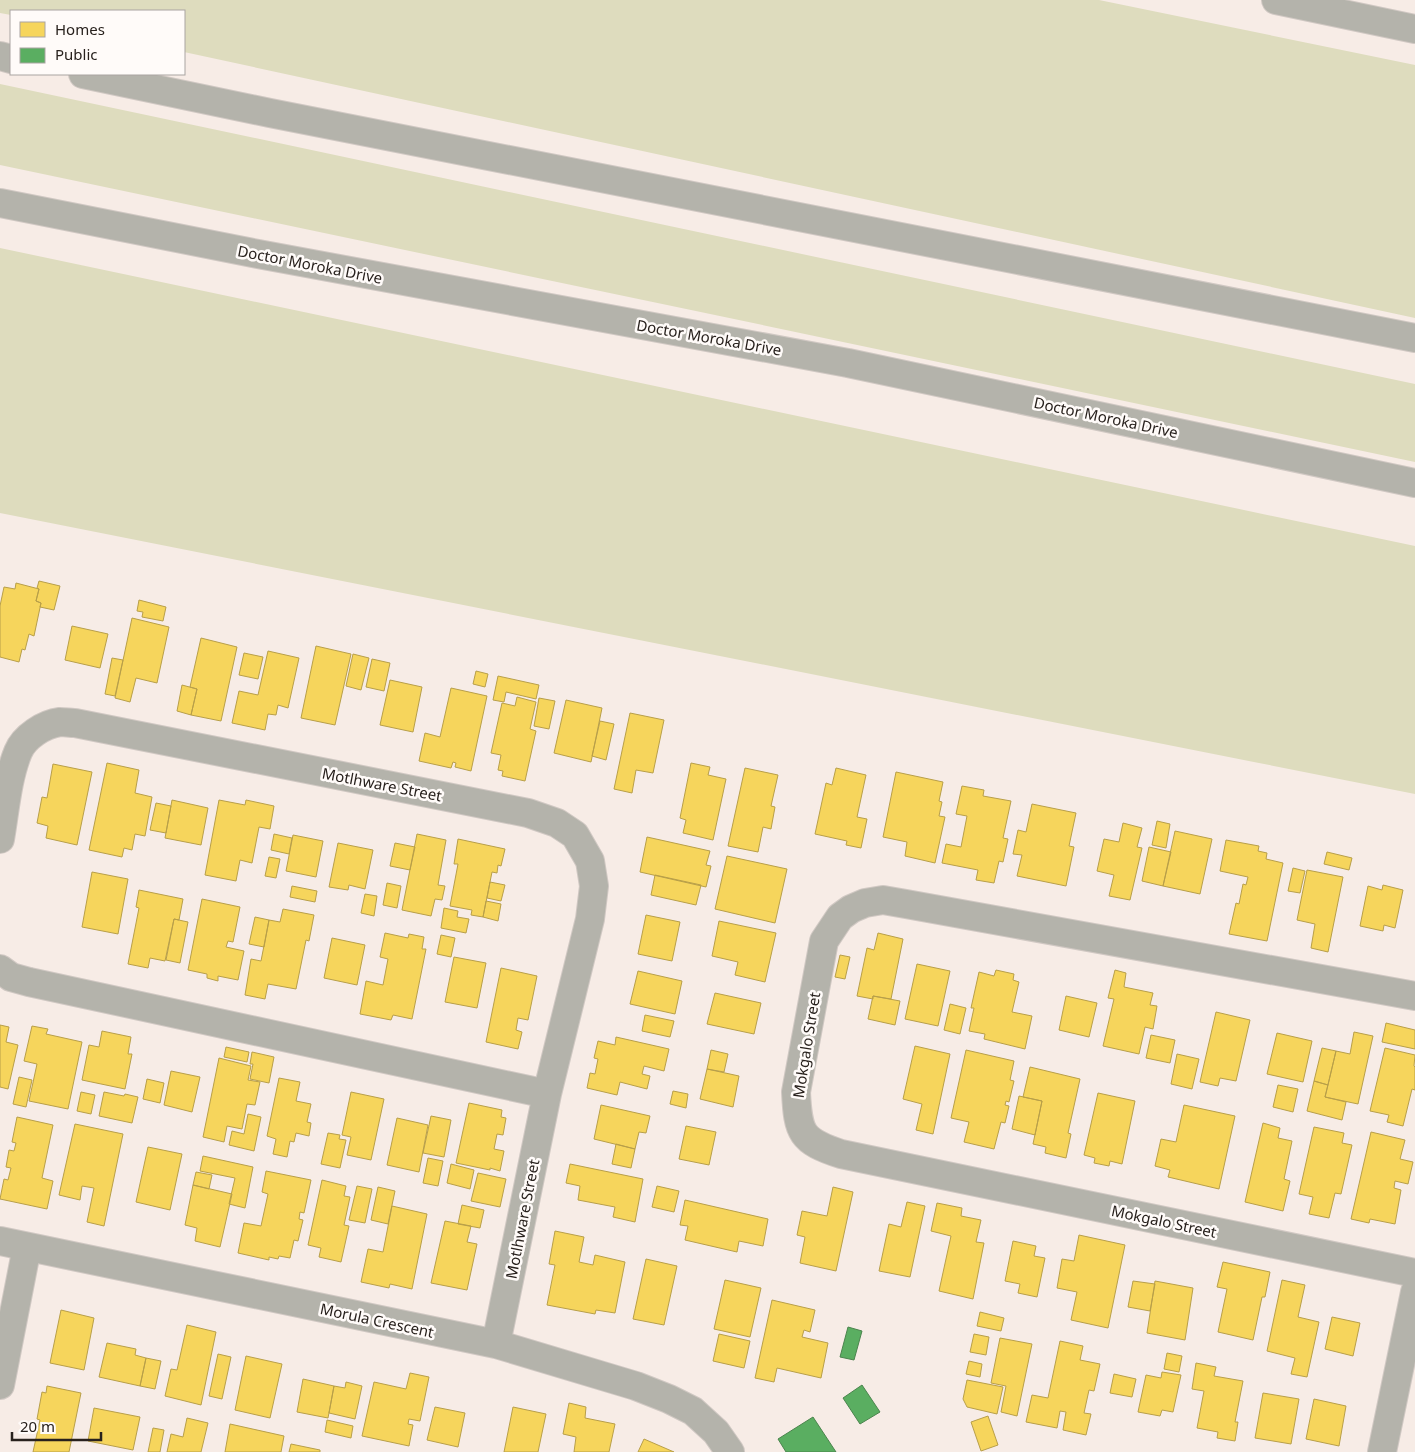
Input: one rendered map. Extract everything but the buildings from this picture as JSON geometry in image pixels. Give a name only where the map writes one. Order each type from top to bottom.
[{"type":"street","points":[[1276,0],[1415,29]]},
{"type":"street","points":[[88,75],[280,115],[1415,338]]},
{"type":"street","name":"Doctor Moroka Drive","points":[[0,203],[258,254],[848,363],[1415,483]]},
{"type":"street","name":"Motlhware Street","points":[[0,839],[11,774],[18,750],[28,738],[42,728],[59,722],[75,723],[528,813],[557,823],[575,835],[590,861],[594,886],[590,919],[547,1094],[496,1344]]},
{"type":"street","name":"Mokgalo Street","points":[[1415,996],[884,900],[865,903],[840,917],[824,941],[796,1092],[797,1114],[802,1133],[821,1148],[841,1154],[1415,1273]]},
{"type":"street","points":[[0,968],[12,977],[29,982],[547,1094]]},
{"type":"street","name":"Morula Crescent","points":[[0,1241],[496,1344],[636,1386],[669,1399],[693,1411],[716,1432],[730,1452]]},
{"type":"street","points":[[0,1384],[27,1247]]},
{"type":"street","points":[[1382,1452],[1415,1292]]},
{"type":"shaded area","points":[[0,0],[1099,0],[1415,65],[1415,318],[185,52],[185,10],[10,10],[10,15],[0,13]]},
{"type":"shaded area","points":[[0,84],[1415,384],[1415,462],[0,165]]},
{"type":"shaded area","points":[[0,248],[1415,546],[1415,794],[0,513]]}]
